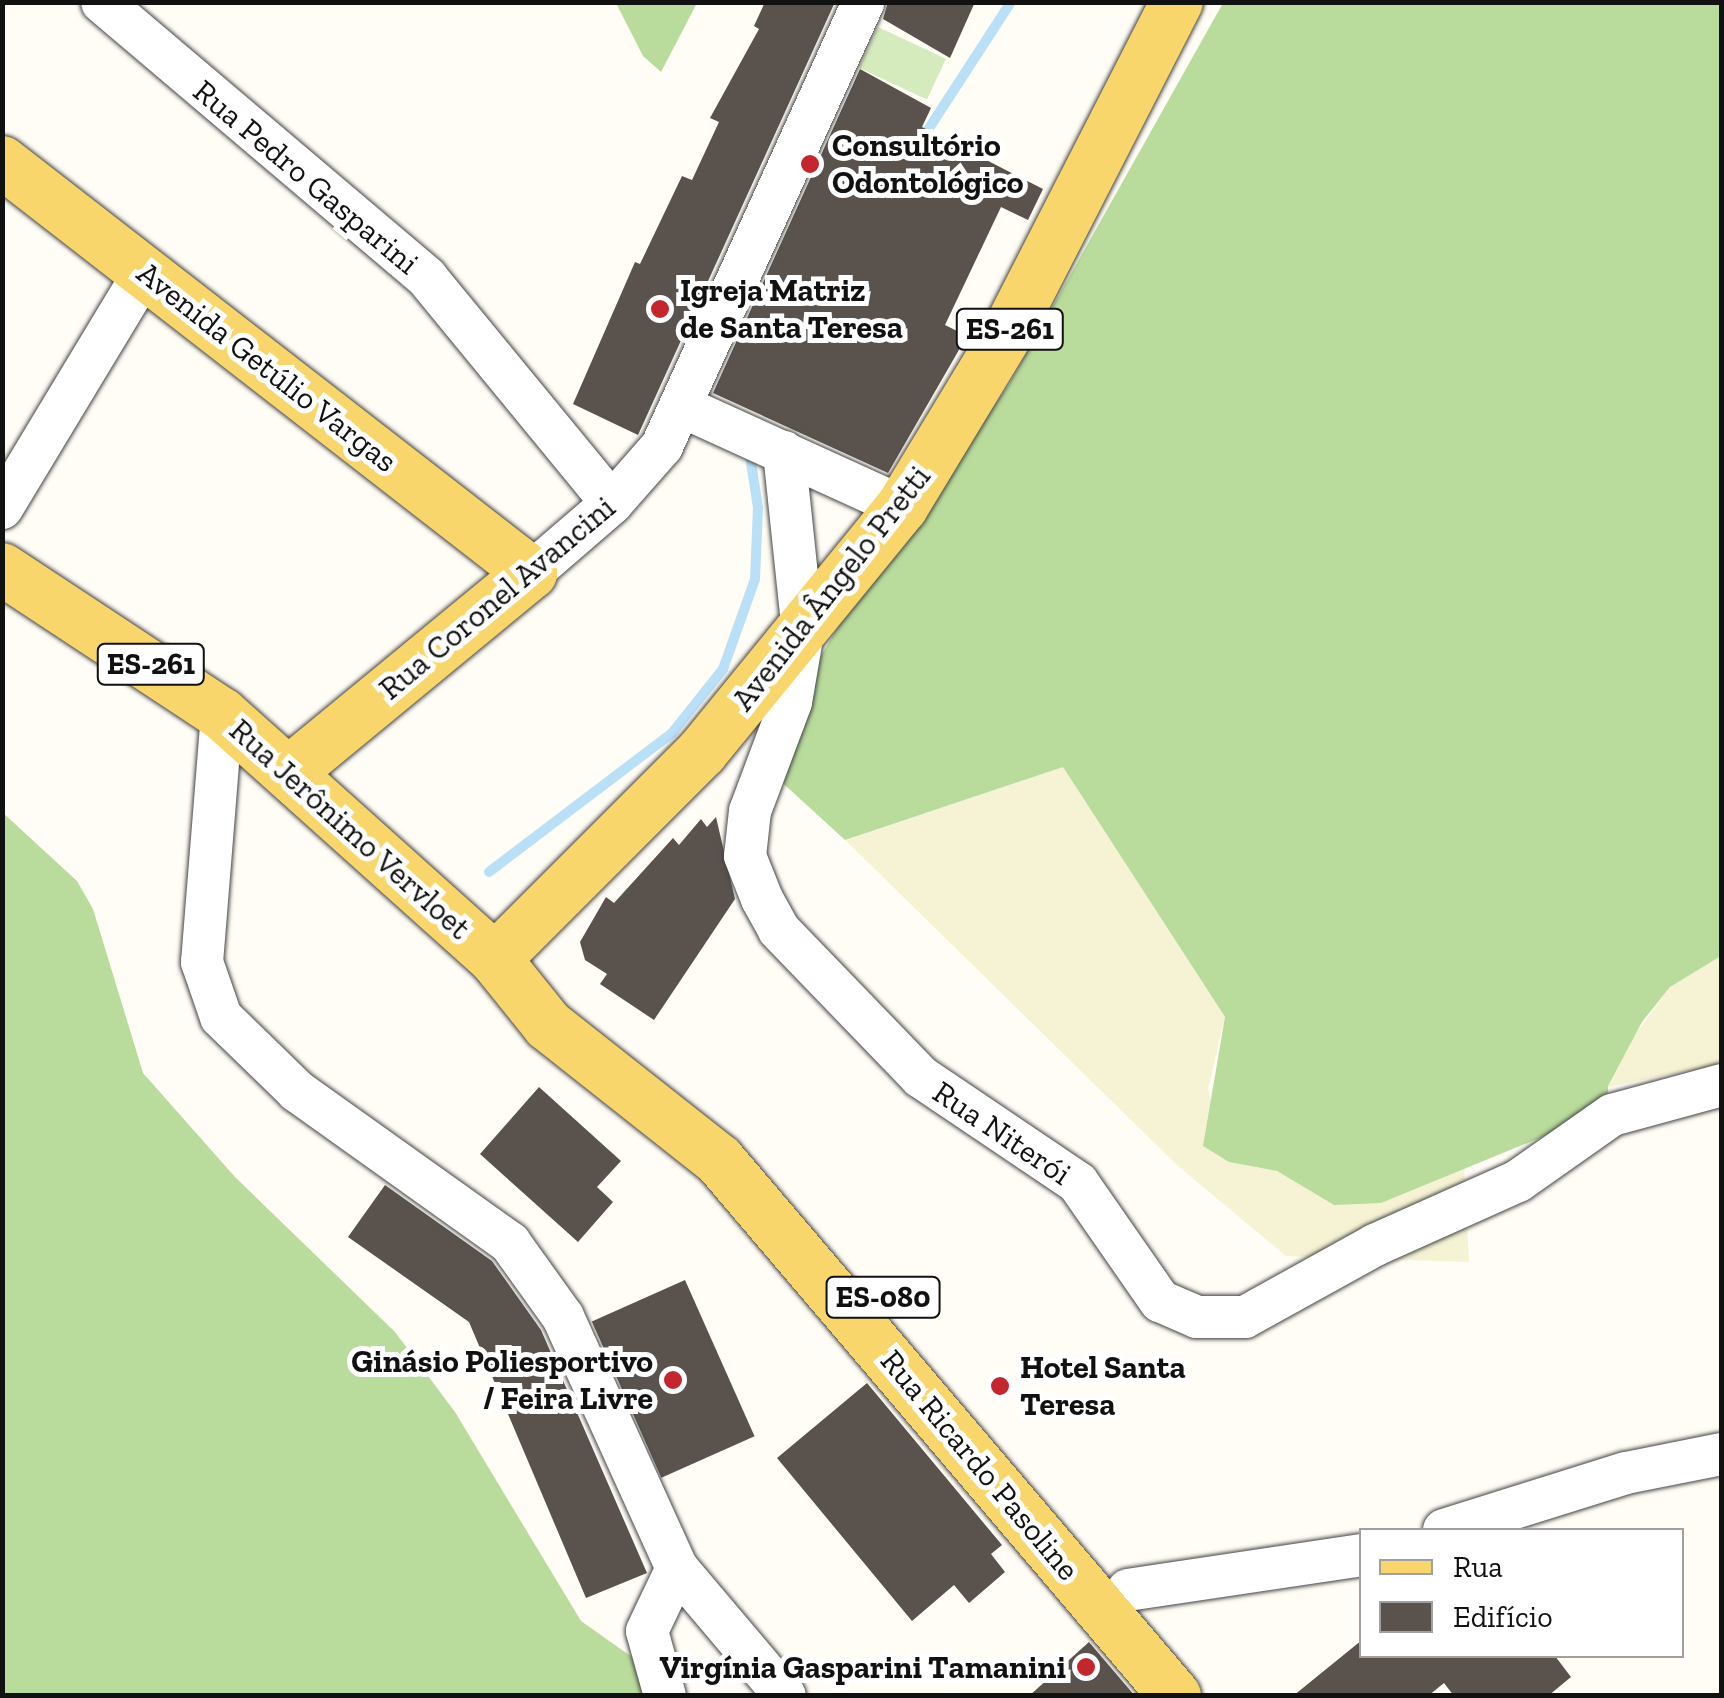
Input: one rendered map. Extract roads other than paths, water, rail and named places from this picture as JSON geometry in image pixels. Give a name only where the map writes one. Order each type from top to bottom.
[{"type":"main road","name":"Avenida Ângelo Pretti","points":[[495,959],[675,780],[803,632],[902,507],[1008,332],[1177,2]]},
{"type":"main road","name":"Avenida Getúlio Vargas","points":[[2,162],[532,573]]},
{"type":"main road","name":"Rua Jerônimo Vervloet","points":[[2,569],[222,714],[495,959]]},
{"type":"main road","name":"Rua Coronel Avancini","points":[[290,772],[532,573]]},
{"type":"main road","name":"Rua Ricardo Pasoline","points":[[495,959],[567,998],[744,1135],[1216,1696]]},
{"type":"main road","name":"Rua Ricardo Pasoline","points":[[495,959],[548,1025],[741,1182],[1175,1696]]},
{"type":"street","name":"Rua Pedro Gasparini","points":[[102,2],[427,278],[612,504]]},
{"type":"street","name":"Rua Coronel Avancini","points":[[532,573],[612,504],[662,446],[864,2]]},
{"type":"street","points":[[2,508],[145,271]]},
{"type":"street","points":[[683,406],[902,507]]},
{"type":"street","name":"Rua Niterói","points":[[761,442],[803,632],[791,702],[750,812],[745,856],[779,930],[921,1077],[1078,1183],[1144,1286],[1175,1309],[1245,1317],[1375,1244],[1518,1182],[1612,1115],[1722,1085]]},
{"type":"street","points":[[222,714],[202,962],[222,1016],[297,1091],[510,1243],[563,1318],[677,1568],[785,1696]]},
{"type":"street","points":[[1450,1528],[1626,1473],[1722,1454]]},
{"type":"street","points":[[1128,1590],[1359,1555]]},
{"type":"street","points":[[665,1696],[648,1631],[677,1568]]},
{"type":"waterway","points":[[922,139],[1011,2]]},
{"type":"waterway","points":[[489,872],[672,733],[723,669],[755,579],[758,508],[749,449]]},
{"type":"place","name":"Consultório Odontológico","points":[[810,164]]},
{"type":"place","name":"Igreja Matriz de Santa Teresa","points":[[660,309]]},
{"type":"place","name":"Ginásio Poliesportivo / Feira Livre","points":[[673,1380]]},
{"type":"place","name":"Hotel Santa Teresa","points":[[1000,1386]]},
{"type":"place","name":"Virgínia Gasparini Tamanini","points":[[1086,1667]]}]
